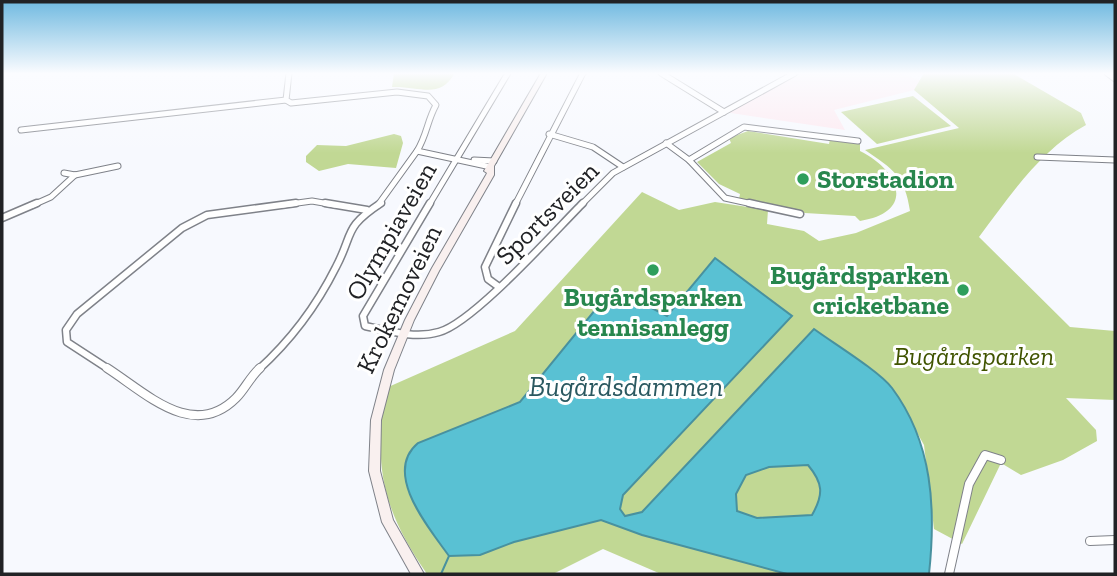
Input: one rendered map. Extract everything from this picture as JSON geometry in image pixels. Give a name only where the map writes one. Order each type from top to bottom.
[{"type":"main road","name":"Krokemoveien","points":[[418,574],[388,523],[379,495],[373,455],[377,401],[386,370],[403,334],[529,100]]},
{"type":"street","points":[[21,130],[286,100],[293,103],[322,100]]},
{"type":"street","points":[[367,210],[312,201],[200,217],[182,228],[77,314],[67,326],[67,342],[180,415],[197,417],[216,413],[237,397],[252,375],[284,346],[337,266],[346,237],[367,210],[382,203],[429,131],[430,116],[436,105],[431,100]]},
{"type":"street","name":"Olympiaveien","points":[[403,334],[365,326],[363,316],[492,100]]},
{"type":"street","points":[[499,287],[488,279],[485,267],[568,100]]},
{"type":"street","points":[[704,100],[724,112]]},
{"type":"street","name":"Sportsveien","points":[[403,334],[426,335],[442,332],[465,317],[499,287],[606,179],[622,167],[746,100]]},
{"type":"street","points":[[689,160],[744,127],[858,141]]},
{"type":"street","points":[[549,134],[593,147],[622,167]]},
{"type":"street","points":[[666,144],[689,160],[724,198],[800,214]]},
{"type":"street","points":[[417,151],[456,158]]},
{"type":"street","points":[[1037,157],[1115,160]]},
{"type":"street","name":"Olympiaveien","points":[[456,158],[493,164]]},
{"type":"street","points":[[64,173],[75,175],[118,166]]},
{"type":"street","points":[[2,218],[51,197],[75,175]]},
{"type":"street","points":[[949,574],[969,484],[985,455],[1000,460]]},
{"type":"street","points":[[1090,541],[1115,540]]},
{"type":"shaded area","points":[[746,100],[874,100],[834,110],[845,130],[724,112]]},
{"type":"green space","points":[[896,100],[918,100],[951,126],[877,144],[841,112]]},
{"type":"green space","name":"Bugårdsparken","points":[[926,100],[1058,100],[1081,113],[1086,125],[1069,135],[1040,161],[1014,190],[979,237],[1070,327],[1115,331],[1115,400],[1066,398],[1096,430],[1097,441],[1063,460],[1021,475],[1001,463],[962,544],[934,529],[924,445],[891,386],[642,512],[625,516],[620,509],[623,495],[791,316],[674,310],[667,316],[613,289],[520,402],[418,443],[480,555],[514,542],[601,520],[642,535],[787,574],[661,574],[603,549],[553,574],[427,574],[400,528],[385,486],[381,441],[386,388],[515,331],[642,192],[679,210],[715,202],[768,210],[767,224],[804,231],[819,241],[856,233],[910,211],[905,189],[896,174],[865,150],[959,128]]},
{"type":"green space","name":"Storstadion","points":[[748,131],[829,144],[830,139],[860,144],[860,151],[874,159],[892,179],[896,190],[895,200],[890,209],[860,221],[855,216],[805,213],[739,199],[740,194],[719,184],[697,162],[731,143],[729,138]]},
{"type":"green space","points":[[394,134],[401,136],[403,143],[396,168],[348,164],[319,171],[306,162],[306,156],[317,145],[346,146]]},
{"type":"green space","points":[[808,465],[817,477],[820,489],[819,501],[812,515],[757,518],[737,511],[736,494],[746,475],[769,467]]},
{"type":"water","name":"Bugårdsdammen","points":[[715,258],[792,316],[623,495],[620,509],[625,516],[642,512],[814,329],[886,381],[906,409],[924,454],[928,477],[932,525],[929,574],[787,574],[642,535],[601,520],[514,542],[480,555],[449,556],[421,516],[407,485],[405,469],[408,455],[418,443],[520,402],[613,288],[667,316]],"holes":[[[808,465],[819,483],[820,495],[812,515],[757,518],[737,511],[736,494],[746,475],[769,467]]]},
{"type":"waterway","points":[[441,574],[449,556]]},
{"type":"place","name":"Storstadion","points":[[803,179]]},
{"type":"place","name":"Bugårdsparken tennisanlegg","points":[[653,270]]},
{"type":"place","name":"Bugårdsparken cricketbane","points":[[963,290]]}]
